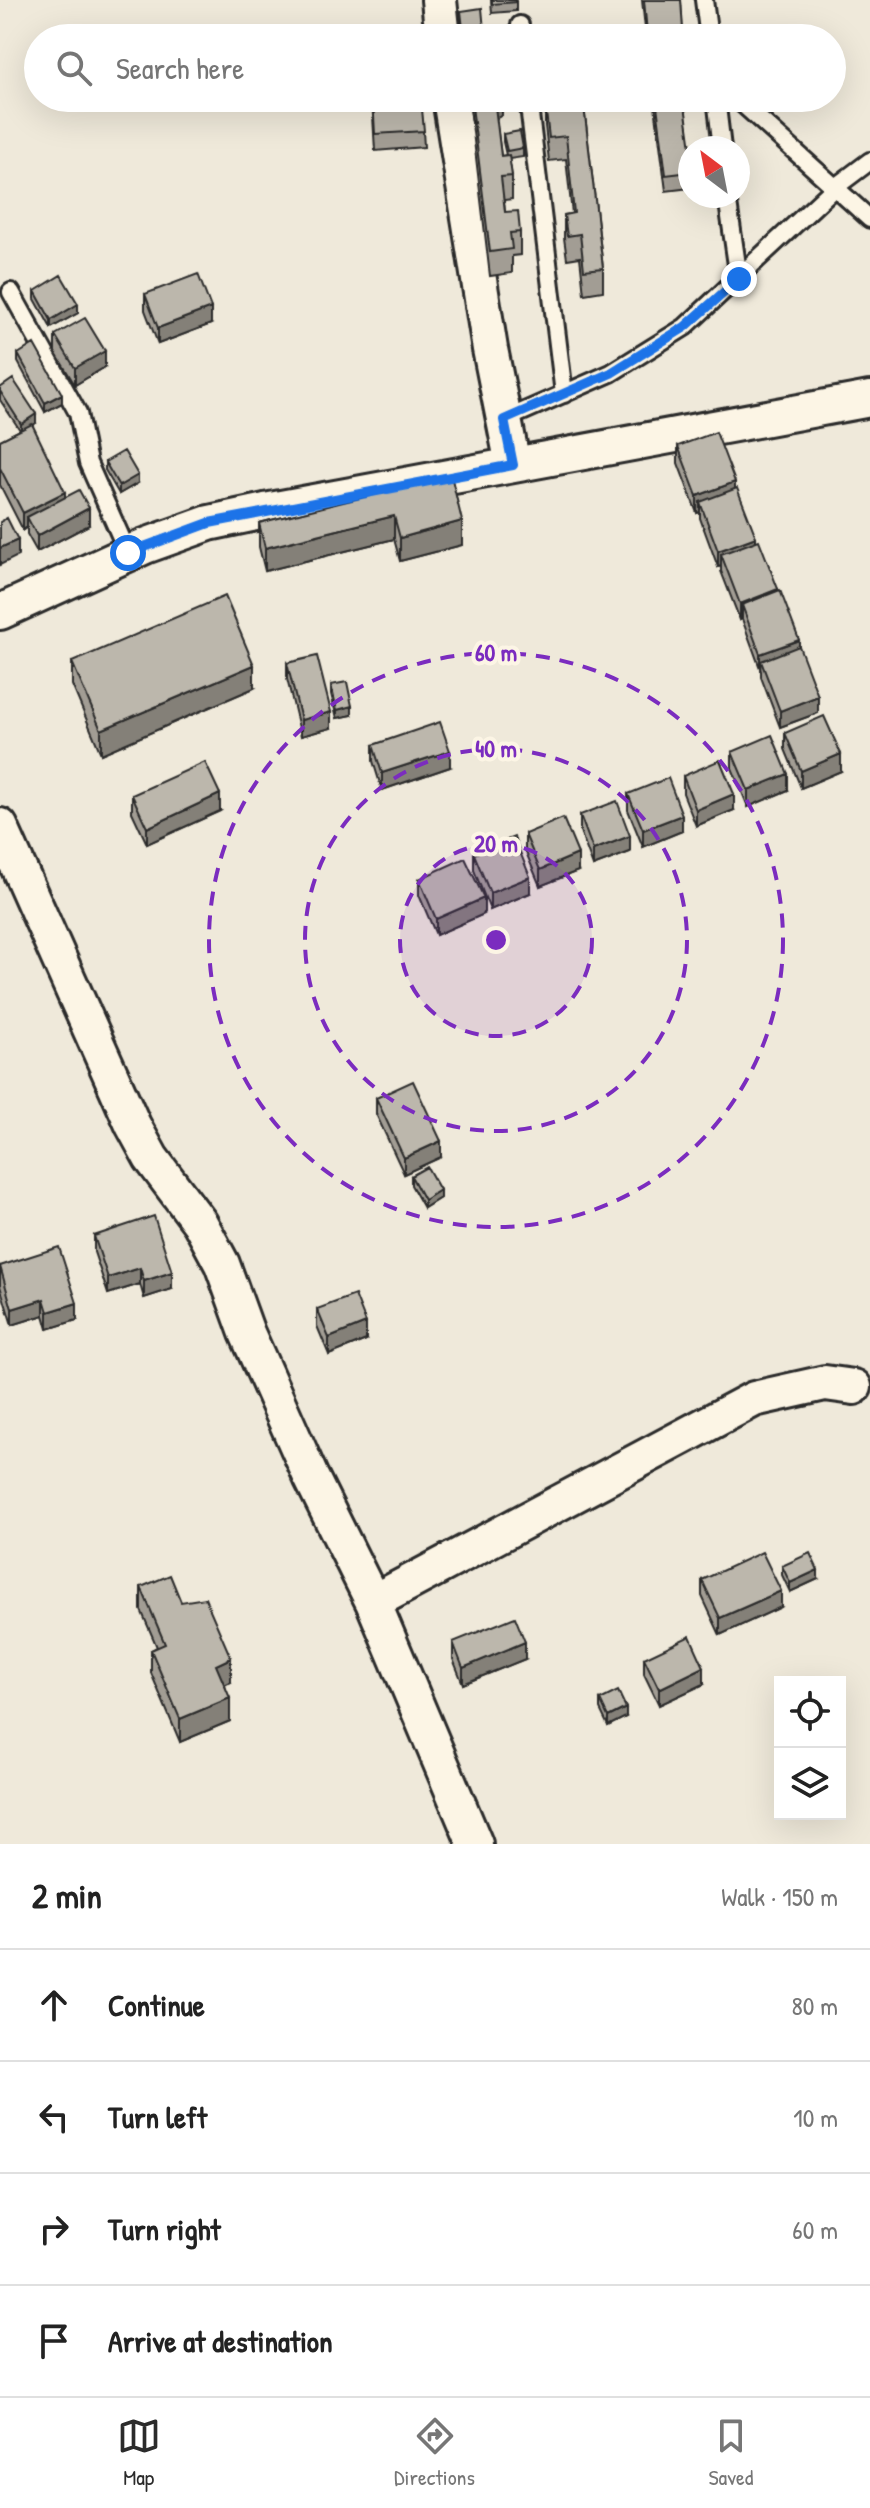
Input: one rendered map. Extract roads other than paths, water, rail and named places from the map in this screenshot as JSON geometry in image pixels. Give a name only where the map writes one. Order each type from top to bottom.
[{"type":"street","points":[[439,0],[442,24]]},
{"type":"street","points":[[452,112],[513,465]]},
{"type":"street","points":[[0,612],[128,553],[209,523],[870,399]]},
{"type":"street","points":[[0,826],[133,1125],[151,1158],[200,1223],[222,1264],[238,1312],[285,1419],[373,1602],[475,1844]]},
{"type":"street","points":[[373,1602],[754,1399],[825,1383],[862,1389]]},
{"type":"lane","points":[[704,0],[707,24]]},
{"type":"lane","points":[[530,112],[564,394]]},
{"type":"lane","points":[[718,112],[721,136]]},
{"type":"lane","points":[[751,112],[870,219]]},
{"type":"lane","points":[[504,420],[611,373],[685,327],[834,188],[870,161]]},
{"type":"lane","points":[[729,208],[739,279]]},
{"type":"lane","points":[[11,292],[78,413],[88,463],[128,553]]}]
